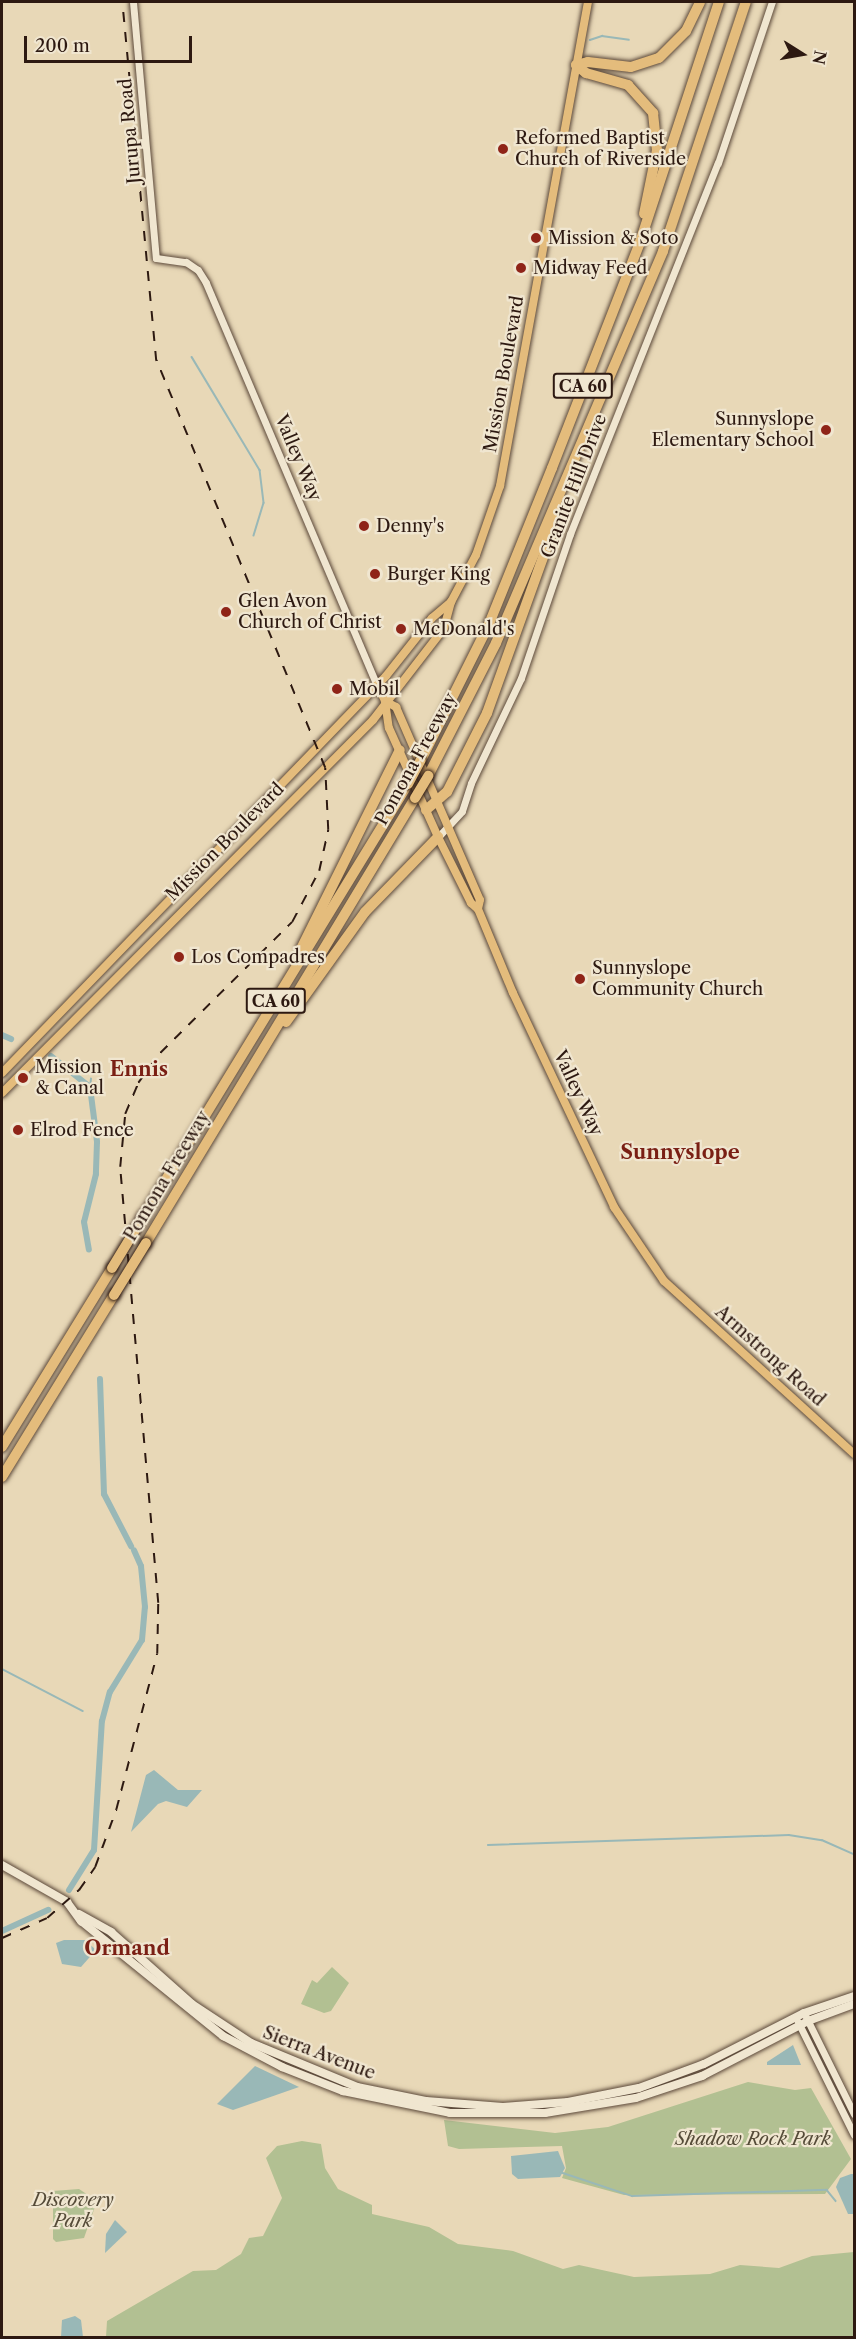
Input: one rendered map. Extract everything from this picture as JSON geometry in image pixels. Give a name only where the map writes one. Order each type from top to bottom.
[{"type":"highway","points":[[576,65],[588,62],[631,67],[659,58],[686,31],[700,2]]},
{"type":"highway","name":"Pomona Freeway","points":[[2,1447],[142,1217],[264,1023],[408,784],[489,624],[640,242],[719,2]]},
{"type":"highway","name":"Pomona Freeway","points":[[2,1477],[273,1035],[415,798],[496,643],[663,251],[746,2]]},
{"type":"highway","points":[[576,65],[586,73],[628,85],[653,113],[657,150],[640,242]]},
{"type":"highway","points":[[431,807],[447,792],[498,686],[578,455]]},
{"type":"highway","points":[[264,1023],[400,750]]},
{"type":"highway","points":[[273,1035],[295,1013],[365,912],[438,837]]},
{"type":"main road","name":"Mission Boulevard","points":[[2,1093],[38,1054],[373,720],[385,701],[444,628],[451,602],[476,555],[500,486],[588,2]]},
{"type":"main road","name":"Mission Boulevard","points":[[2,1072],[377,686],[432,618],[451,602]]},
{"type":"main road","name":"Valley Way","points":[[377,686],[385,701],[385,717],[400,750],[431,807],[447,830],[480,900],[478,909]]},
{"type":"main road","name":"Valley Way","points":[[385,701],[396,707],[431,807],[438,837],[471,903],[478,909],[513,993],[614,1208],[664,1281]]},
{"type":"main road","points":[[28,1044],[38,1054]]},
{"type":"main road","name":"Armstrong Road","points":[[664,1281],[855,1454]]},
{"type":"main road","points":[[2,1865],[50,1890],[78,1914]]},
{"type":"main road","name":"Sierra Avenue","points":[[78,1914],[111,1932],[192,2004],[251,2043],[357,2087],[426,2101],[503,2107],[568,2102],[639,2088],[704,2064],[795,2017],[806,2017],[855,2004]]},
{"type":"main road","name":"Sierra Avenue","points":[[78,1914],[81,1922],[223,2036],[282,2067],[343,2091],[450,2113],[536,2114],[636,2098],[702,2076],[800,2025],[806,2017],[855,1996]]},
{"type":"street","name":"Jurupa Road","points":[[134,2],[156,258]]},
{"type":"street","name":"Granite Hill Drive","points":[[438,837],[447,830],[462,811],[471,783],[521,678],[570,534],[718,163],[772,2]]},
{"type":"street","name":"Valley Way","points":[[156,258],[190,264],[206,283],[377,686]]},
{"type":"street","points":[[795,2017],[855,2134]]},
{"type":"street","points":[[806,2017],[855,2114]]},
{"type":"green space","points":[[332,1967],[349,1983],[331,2011],[324,2013],[301,2004],[312,1980],[317,1983]]},
{"type":"green space","name":"Shadow Rock Park","points":[[748,2082],[795,2090],[811,2088],[851,2159],[825,2194],[624,2195],[562,2178],[566,2168],[562,2146],[459,2149],[448,2146],[444,2120],[555,2133],[608,2127]]},
{"type":"green space","points":[[302,2141],[321,2144],[325,2168],[338,2189],[372,2205],[372,2214],[429,2227],[458,2244],[513,2251],[563,2269],[579,2265],[634,2277],[710,2274],[740,2265],[779,2268],[812,2256],[854,2252],[854,2337],[106,2337],[107,2321],[193,2271],[216,2270],[241,2254],[249,2238],[263,2236],[282,2198],[266,2158],[277,2146]]},
{"type":"green space","name":"Discovery Park","points":[[79,2189],[97,2201],[84,2238],[56,2242],[53,2239],[53,2191]]},
{"type":"water","points":[[154,1770],[178,1790],[202,1790],[187,1807],[166,1801],[158,1804],[131,1832],[146,1775]]},
{"type":"water","points":[[64,1940],[85,1940],[96,1950],[81,1967],[62,1964],[56,1943]]},
{"type":"water","points":[[793,2045],[801,2065],[767,2065],[767,2062]]},
{"type":"water","points":[[255,2066],[299,2087],[233,2110],[217,2104]]},
{"type":"water","points":[[558,2151],[565,2168],[560,2177],[518,2179],[512,2174],[511,2156]]},
{"type":"water","points":[[854,2174],[854,2214],[848,2214],[836,2187],[840,2178]]},
{"type":"water","points":[[115,2220],[127,2232],[105,2253],[106,2234]]},
{"type":"water","points":[[75,2316],[81,2320],[83,2337],[61,2337],[62,2320]]},
{"type":"waterway","points":[[590,40],[602,36],[629,40]]},
{"type":"waterway","points":[[192,357],[260,470],[264,503],[254,536]]},
{"type":"waterway","points":[[2,1035],[11,1039]]},
{"type":"waterway","points":[[51,1056],[90,1087],[97,1142],[96,1174],[84,1222],[89,1250]]},
{"type":"waterway","points":[[90,1087],[91,1079]]},
{"type":"waterway","points":[[100,1379],[104,1494],[131,1546]]},
{"type":"waterway","points":[[69,1890],[94,1850],[102,1721],[110,1692],[142,1640],[145,1607],[141,1566],[134,1550]]},
{"type":"waterway","points":[[2,1669],[83,1711]]},
{"type":"waterway","points":[[488,1845],[789,1835],[822,1840],[854,1854]]},
{"type":"waterway","points":[[2,1931],[48,1910]]},
{"type":"waterway","points":[[560,2172],[632,2196],[827,2190],[836,2201]]},
{"type":"railway","points":[[2,1938],[47,1918],[79,1890],[95,1867],[116,1810],[157,1654],[158,1603],[120,1167],[125,1114],[138,1083],[160,1053],[292,922],[319,871],[328,830],[325,768],[156,361],[122,2]]},
{"type":"place","name":"Reformed Baptist Church of Riverside","points":[[503,149]]},
{"type":"place","name":"Mission & Soto","points":[[536,238]]},
{"type":"place","name":"Midway Feed","points":[[521,268]]},
{"type":"place","name":"Sunnyslope Elementary School","points":[[826,430]]},
{"type":"place","name":"Denny's","points":[[364,526]]},
{"type":"place","name":"Burger King","points":[[375,574]]},
{"type":"place","name":"Glen Avon Church of Christ","points":[[226,612]]},
{"type":"place","name":"McDonald's","points":[[401,629]]},
{"type":"place","name":"Mobil","points":[[337,689]]},
{"type":"place","name":"Los Compadres","points":[[179,957]]},
{"type":"place","name":"Sunnyslope Community Church","points":[[580,979]]},
{"type":"place","name":"Mission & Canal","points":[[23,1078]]},
{"type":"place","name":"Elrod Fence","points":[[18,1130]]},
{"type":"district","name":"Ennis","points":[[139,1069]]},
{"type":"district","name":"Sunnyslope","points":[[680,1152]]},
{"type":"district","name":"Ormand","points":[[127,1948]]}]
